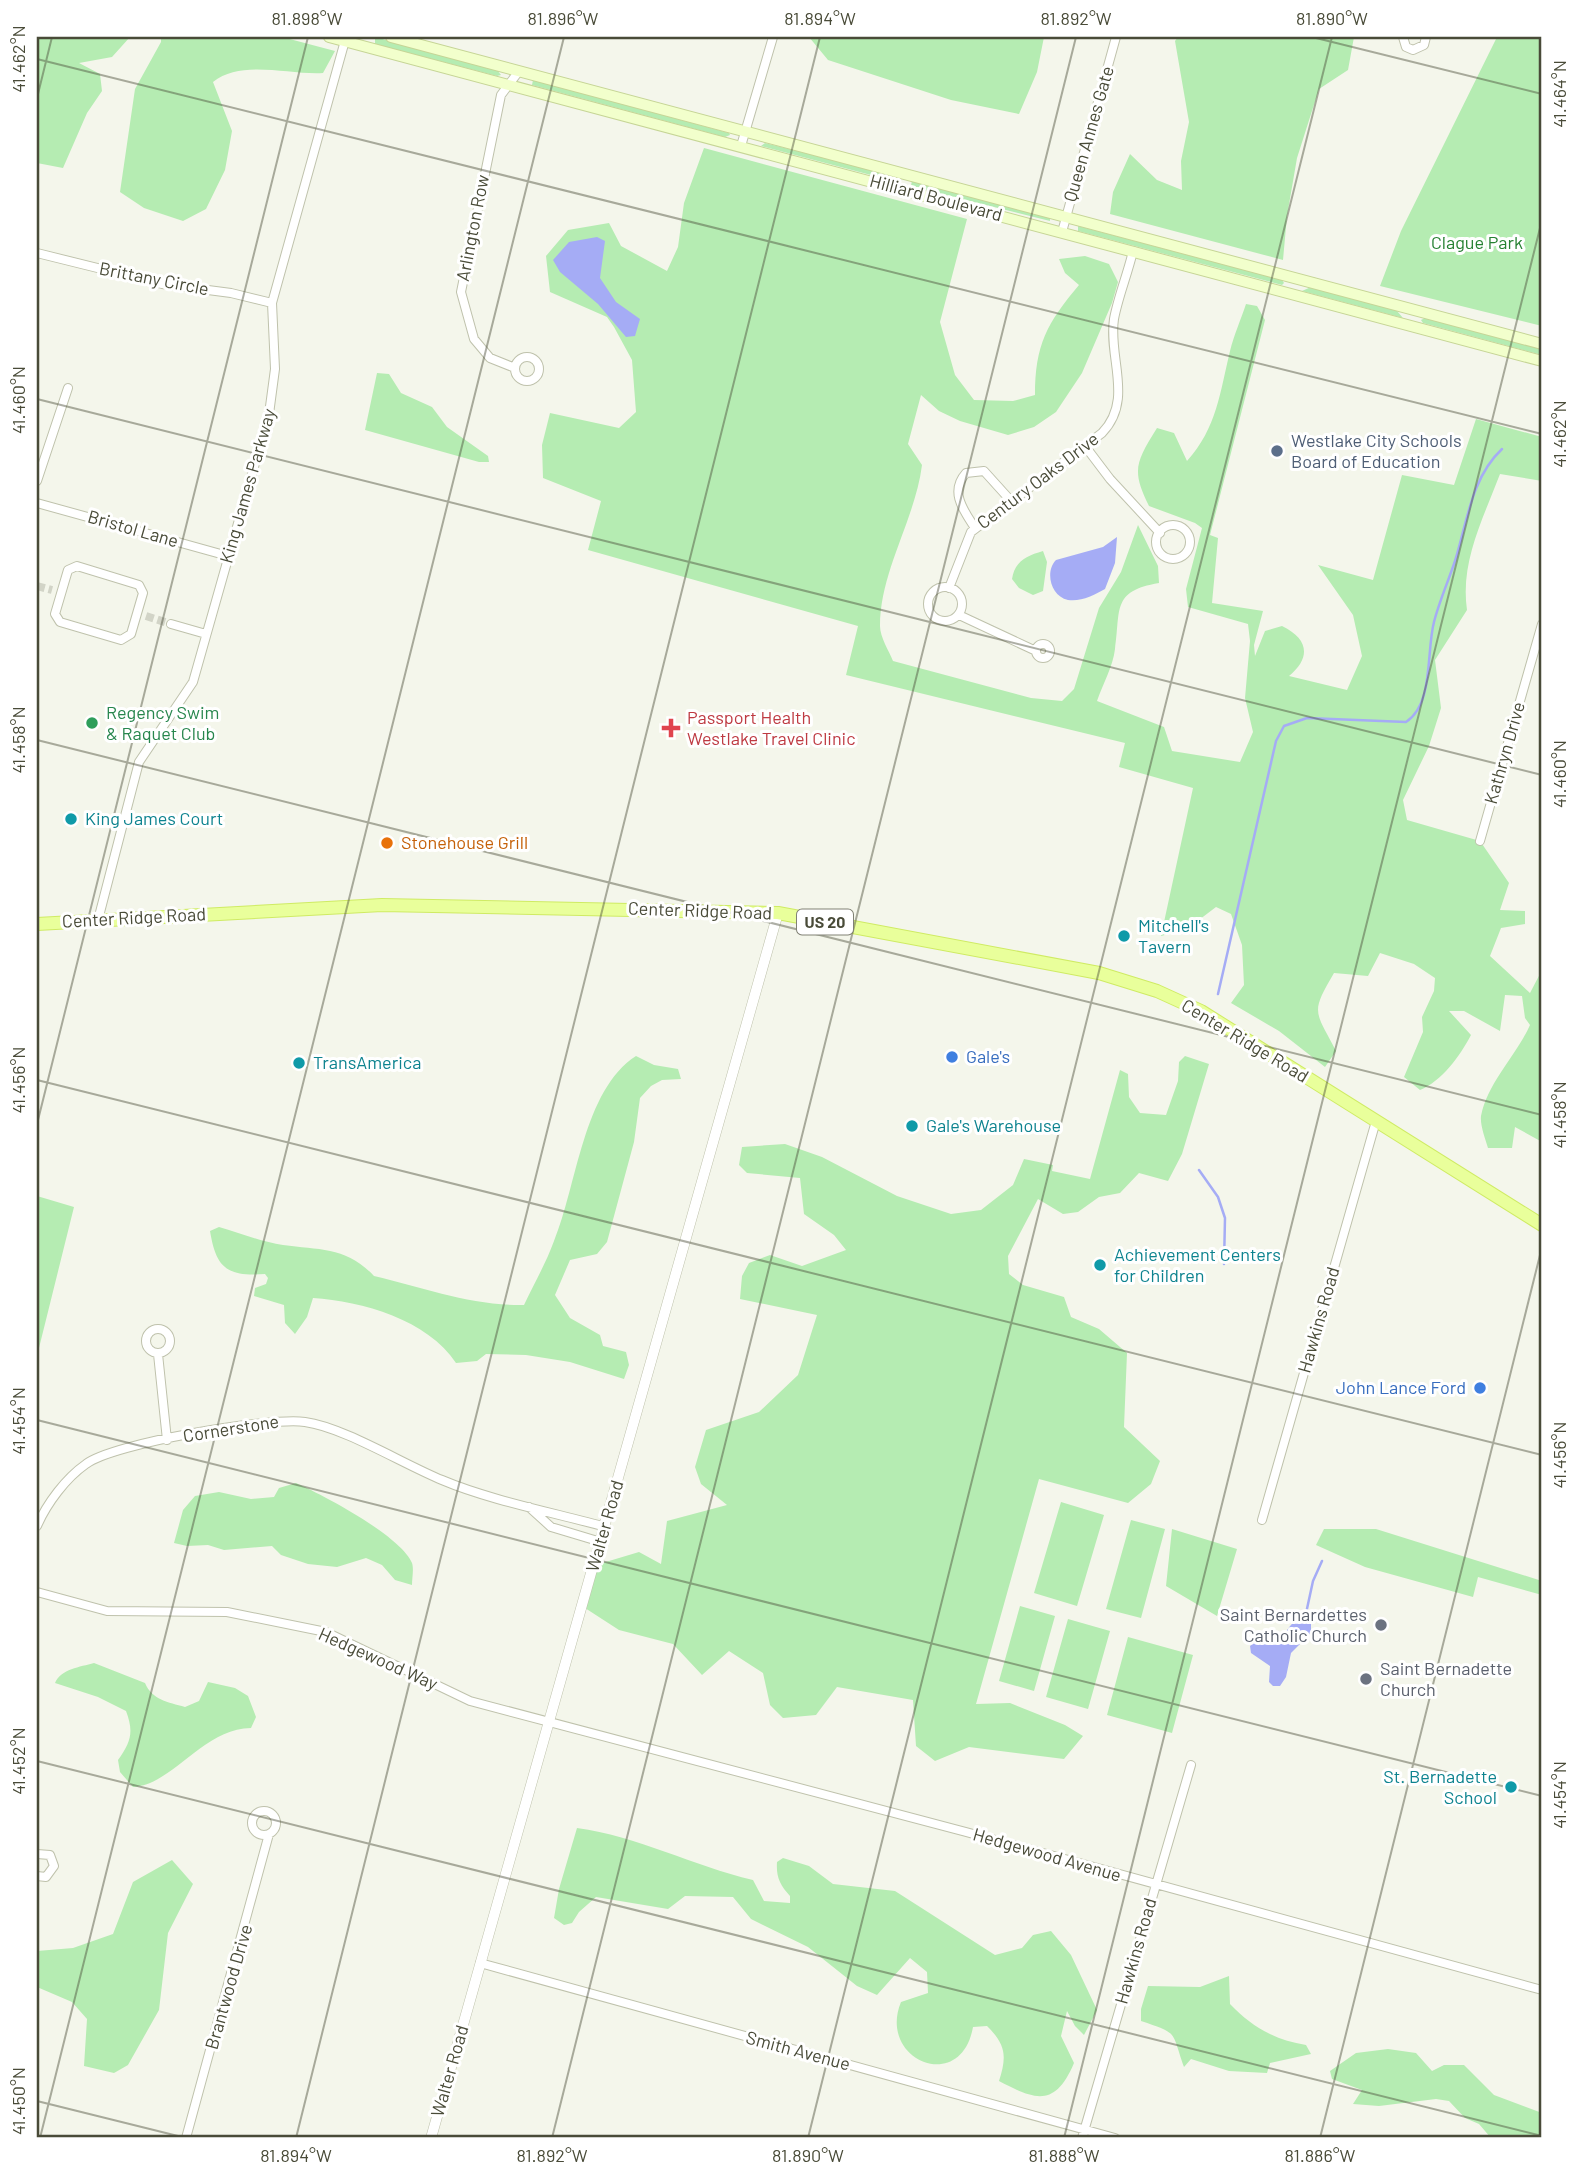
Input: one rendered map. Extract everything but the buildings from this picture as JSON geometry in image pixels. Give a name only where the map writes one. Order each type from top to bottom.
[{"type":"main road","name":"Hilliard Boulevard","points":[[328,37],[358,41],[510,85],[1542,361]]},
{"type":"main road","name":"Hilliard Boulevard","points":[[391,37],[1542,344]]},
{"type":"main road","name":"Center Ridge Road","points":[[37,924],[382,905],[778,912],[1099,973],[1136,984],[1201,1011],[1542,1224]]},
{"type":"street","points":[[741,146],[772,37]]},
{"type":"street","name":"Queen Annes Gate","points":[[1062,232],[1116,37]]},
{"type":"street","points":[[1403,37],[1406,47],[1413,50],[1424,46],[1426,37]]},
{"type":"street","name":"King James Parkway","points":[[98,920],[139,762],[193,682],[270,414],[275,369],[272,303],[346,39]]},
{"type":"street","name":"Arlington Row","points":[[515,369],[490,358],[474,339],[461,292],[501,95],[519,71]]},
{"type":"street","name":"Century Oaks Drive","points":[[1036,651],[959,615],[947,621],[931,614],[930,597],[940,588],[949,588],[965,543],[975,528],[1085,446],[1114,421],[1118,383],[1114,319],[1133,251]]},
{"type":"street","name":"Brittany Circle","points":[[37,253],[162,285],[231,293],[272,303]]},
{"type":"street","points":[[37,481],[68,388]]},
{"type":"street","points":[[1085,446],[1110,479],[1160,533]]},
{"type":"street","points":[[975,528],[959,504],[958,487],[966,473],[984,471],[1012,502]]},
{"type":"street","name":"Bristol Lane","points":[[37,503],[228,556]]},
{"type":"street","points":[[1167,526],[1180,526],[1189,534],[1189,549],[1182,557],[1173,559],[1163,556],[1156,542],[1160,533],[1167,526]]},
{"type":"street","points":[[77,566],[139,585],[143,593],[141,615],[131,634],[121,640],[60,622],[55,614],[62,592],[68,570],[77,566]]},
{"type":"street","points":[[949,588],[959,594],[962,605],[959,615]]},
{"type":"street","points":[[52,590],[62,592]]},
{"type":"street","points":[[171,624],[206,634]]},
{"type":"street","name":"Kathryn Drive","points":[[1480,841],[1542,624]]},
{"type":"street","name":"Walter Road","points":[[431,2138],[778,912]]},
{"type":"street","name":"Hawkins Road","points":[[1262,1520],[1376,1121]]},
{"type":"street","points":[[158,1354],[167,1440]]},
{"type":"street","name":"Cornerstone","points":[[37,1522],[69,1479],[88,1462],[102,1456],[167,1440],[281,1419],[322,1426],[444,1482],[606,1527]]},
{"type":"street","name":"Cornerstone","points":[[527,1505],[551,1527],[601,1542]]},
{"type":"street","name":"Hedgewood Way","points":[[37,1592],[107,1611],[228,1612],[326,1632],[470,1700],[551,1721]]},
{"type":"street","name":"Hedgewood Avenue","points":[[551,1721],[1542,1990]]},
{"type":"street","name":"Hawkins Road","points":[[1084,2134],[1191,1765]]},
{"type":"street","name":"Brantwood Drive","points":[[186,2138],[270,1834]]},
{"type":"street","points":[[37,1853],[50,1856],[54,1866],[46,1877],[37,1876]]},
{"type":"street","name":"Smith Avenue","points":[[480,1963],[1084,2134],[1115,2138]]},
{"type":"green space","points":[[37,37],[130,37],[112,57],[79,63],[100,74],[102,91],[87,113],[63,168],[37,163]]},
{"type":"green space","points":[[161,37],[282,37],[335,51],[323,73],[237,71],[213,82],[232,131],[225,170],[206,209],[183,221],[144,208],[120,192],[135,89],[161,42]]},
{"type":"green space","points":[[375,37],[497,70],[501,75],[375,44]]},
{"type":"green space","points":[[809,37],[1044,37],[1037,72],[1019,114],[951,100],[828,60]]},
{"type":"green space","points":[[1178,37],[1354,37],[1348,70],[1319,89],[1297,158],[1283,260],[1110,214],[1113,192],[1130,154],[1157,180],[1182,190],[1181,161],[1189,122],[1175,41]]},
{"type":"green space","name":"Clague Park","points":[[1497,37],[1542,37],[1542,326],[1380,286],[1401,231]]},
{"type":"green space","points":[[533,80],[730,135],[725,137],[532,85]]},
{"type":"green space","points":[[765,143],[877,171],[886,179],[761,146]]},
{"type":"green space","points":[[704,148],[967,219],[940,322],[955,375],[974,400],[1013,401],[1035,395],[1040,348],[1051,323],[1079,285],[1065,273],[1059,259],[1085,256],[1109,264],[1118,282],[1112,303],[1082,373],[1056,412],[1034,427],[1008,435],[960,421],[939,411],[921,395],[908,444],[922,465],[912,506],[891,565],[882,606],[880,630],[893,661],[1031,698],[1062,701],[1074,689],[1099,608],[1121,572],[1138,525],[1158,566],[1159,583],[1133,591],[1121,604],[1114,655],[1097,701],[1164,727],[1172,751],[1240,762],[1253,732],[1245,698],[1250,641],[1248,624],[1188,607],[1186,589],[1202,528],[1149,506],[1143,494],[1138,466],[1144,449],[1157,428],[1174,433],[1187,461],[1205,436],[1216,409],[1232,345],[1246,304],[1257,306],[1265,320],[1210,535],[1218,538],[1212,603],[1263,611],[1254,645],[1255,656],[1265,631],[1282,626],[1298,637],[1304,649],[1304,656],[1289,676],[1347,690],[1362,656],[1353,615],[1318,565],[1373,580],[1402,475],[1454,485],[1476,419],[1542,437],[1542,481],[1500,474],[1480,524],[1467,575],[1467,610],[1435,660],[1441,708],[1429,746],[1403,800],[1407,820],[1480,841],[1509,883],[1500,910],[1525,911],[1525,924],[1501,928],[1490,956],[1530,993],[1542,970],[1542,1142],[1515,1127],[1512,1148],[1488,1148],[1481,1123],[1485,1104],[1496,1080],[1530,1025],[1525,1018],[1522,996],[1505,995],[1500,1031],[1464,1011],[1449,1011],[1471,1035],[1450,1067],[1436,1081],[1420,1090],[1404,1077],[1423,1032],[1422,1017],[1434,991],[1435,978],[1414,964],[1380,953],[1368,976],[1334,973],[1321,997],[1318,1012],[1336,1051],[1325,1067],[1279,1031],[1231,1003],[1244,985],[1242,945],[1231,914],[1216,907],[1187,929],[1161,936],[1193,788],[1119,767],[1125,743],[846,675],[858,626],[588,550],[601,501],[543,478],[542,445],[550,413],[619,428],[636,412],[632,360],[607,317],[550,292],[546,256],[568,230],[609,223],[621,246],[667,271],[678,247],[684,203]]},
{"type":"green space","points":[[912,180],[1050,218],[1050,221],[911,186]]},
{"type":"green space","points":[[1078,226],[1282,280],[1284,283],[1282,285],[1078,231]]},
{"type":"green space","points":[[1311,287],[1397,311],[1403,318],[1302,291]]},
{"type":"green space","points":[[1425,318],[1542,349],[1542,355],[1423,323],[1421,320]]},
{"type":"green space","points":[[377,373],[389,374],[401,393],[432,407],[447,427],[488,456],[489,462],[479,462],[365,430]]},
{"type":"green space","points":[[1043,551],[1047,562],[1043,591],[1033,595],[1019,588],[1012,579],[1022,560]]},
{"type":"green space","points":[[636,1056],[654,1065],[678,1069],[681,1079],[662,1080],[651,1086],[640,1098],[634,1142],[607,1242],[597,1254],[570,1260],[555,1295],[570,1318],[600,1335],[603,1346],[626,1352],[629,1365],[624,1379],[570,1362],[526,1355],[486,1354],[477,1361],[456,1363],[429,1335],[411,1324],[372,1309],[332,1300],[313,1298],[307,1317],[295,1334],[285,1323],[284,1305],[254,1296],[255,1288],[266,1284],[268,1278],[265,1274],[241,1274],[232,1271],[225,1267],[216,1253],[210,1231],[219,1227],[275,1244],[321,1249],[343,1255],[374,1276],[430,1291],[486,1303],[524,1305],[544,1265],[562,1219],[593,1115],[618,1071]]},
{"type":"green space","points":[[1185,1056],[1209,1064],[1182,1154],[1168,1181],[1139,1173],[1120,1193],[1099,1197],[1078,1212],[1063,1214],[1038,1199],[1008,1256],[1009,1274],[1023,1285],[1064,1297],[1071,1317],[1099,1329],[1127,1353],[1124,1427],[1160,1461],[1151,1484],[1128,1503],[1039,1479],[976,1704],[1010,1703],[1065,1725],[1083,1736],[1064,1759],[969,1747],[935,1761],[916,1746],[913,1700],[837,1687],[816,1715],[783,1718],[770,1705],[763,1673],[729,1651],[702,1675],[673,1644],[619,1630],[585,1608],[599,1564],[639,1552],[661,1564],[667,1521],[727,1505],[701,1484],[695,1467],[706,1430],[759,1412],[798,1375],[817,1315],[740,1299],[742,1276],[749,1263],[770,1255],[802,1266],[846,1250],[834,1235],[804,1214],[800,1178],[747,1173],[739,1165],[742,1147],[785,1144],[822,1157],[897,1196],[951,1214],[981,1210],[1013,1185],[1024,1159],[1053,1165],[1052,1171],[1090,1179],[1120,1070],[1128,1074],[1129,1097],[1140,1113],[1166,1115],[1178,1081],[1179,1062]]},
{"type":"green space","points":[[37,1196],[74,1207],[37,1356]]},
{"type":"green space","points":[[296,1483],[360,1517],[393,1541],[412,1563],[412,1585],[395,1580],[382,1565],[366,1558],[337,1567],[308,1564],[281,1555],[272,1546],[224,1550],[208,1545],[187,1546],[174,1543],[183,1510],[195,1496],[219,1492],[251,1499],[274,1497],[279,1488]]},
{"type":"green space","points":[[1061,1502],[1104,1515],[1077,1606],[1034,1593]]},
{"type":"green space","points":[[1131,1520],[1165,1529],[1141,1618],[1106,1609]]},
{"type":"green space","points":[[1172,1529],[1237,1549],[1217,1616],[1166,1586]]},
{"type":"green space","points":[[1324,1529],[1376,1529],[1542,1581],[1542,1595],[1478,1577],[1473,1597],[1365,1567],[1316,1545]]},
{"type":"green space","points":[[1020,1606],[1055,1616],[1034,1691],[999,1681]]},
{"type":"green space","points":[[1068,1619],[1110,1631],[1088,1709],[1046,1697]]},
{"type":"green space","points":[[1128,1637],[1193,1655],[1172,1733],[1107,1715]]},
{"type":"green space","points":[[94,1663],[145,1683],[156,1697],[185,1707],[199,1701],[208,1682],[235,1688],[248,1696],[256,1717],[251,1728],[218,1737],[161,1777],[148,1784],[133,1787],[120,1772],[118,1760],[130,1737],[126,1711],[98,1697],[55,1683],[66,1672]]},
{"type":"green space","points":[[577,1828],[643,1844],[753,1880],[764,1901],[790,1903],[790,1896],[781,1884],[777,1872],[777,1862],[783,1858],[809,1866],[833,1884],[895,1891],[995,1955],[1022,1948],[1033,1935],[1051,1931],[1071,1955],[1097,2010],[1084,2035],[1075,2026],[1067,2011],[1061,2036],[1074,2063],[1059,2087],[1043,2096],[1023,2093],[999,2081],[1003,2051],[998,2039],[987,2026],[973,2027],[965,2048],[953,2060],[939,2064],[924,2062],[910,2053],[900,2040],[897,2023],[901,2002],[928,1993],[927,1972],[910,1958],[877,1995],[857,1986],[808,1947],[751,1919],[733,1897],[685,1896],[668,1909],[596,1897],[579,1912],[572,1923],[564,1925],[554,1918],[559,1889]]},
{"type":"green space","points":[[172,1860],[193,1884],[168,1933],[159,2010],[128,2065],[114,2073],[84,2066],[87,2019],[72,2002],[37,1987],[37,1951],[73,1948],[113,1934],[133,1882]]},
{"type":"green space","points":[[1229,1976],[1230,2004],[1238,2012],[1274,2036],[1306,2045],[1311,2054],[1270,2063],[1267,2073],[1229,2071],[1191,2059],[1184,2067],[1172,2035],[1162,2028],[1141,2021],[1141,2009],[1148,1986],[1200,1987]]},
{"type":"green space","points":[[1388,2049],[1416,2053],[1432,2071],[1444,2065],[1464,2065],[1494,2095],[1542,2113],[1542,2138],[1491,2138],[1479,2124],[1465,2118],[1449,2101],[1436,2099],[1379,2106],[1353,2104],[1362,2090],[1332,2079],[1330,2071],[1356,2053]]},
{"type":"water","points":[[597,237],[605,241],[600,278],[616,302],[640,319],[635,336],[626,337],[598,304],[560,272],[553,260],[569,242]]},
{"type":"water","points":[[1117,537],[1115,563],[1105,589],[1078,600],[1068,600],[1057,594],[1050,576],[1056,560],[1103,547]]},
{"type":"water","points":[[1305,1618],[1311,1624],[1311,1633],[1291,1653],[1286,1677],[1280,1686],[1273,1686],[1269,1682],[1270,1666],[1251,1653],[1250,1646],[1255,1642],[1267,1643],[1281,1639],[1292,1624]]},
{"type":"waterway","points":[[1218,994],[1276,741],[1284,726],[1307,718],[1406,722],[1415,714],[1428,677],[1434,622],[1471,502],[1483,473],[1502,449]]},
{"type":"waterway","points":[[1199,1170],[1218,1197],[1225,1218],[1224,1264]]},
{"type":"waterway","points":[[1305,1618],[1313,1581],[1322,1561]]},
{"type":"tunnel","points":[[37,586],[52,590]]},
{"type":"tunnel","points":[[146,616],[171,624]]},
{"type":"place","name":"Westlake City Schools Board of Education","points":[[1277,451]]},
{"type":"place","name":"Regency Swim & Raquet Club","points":[[92,723]]},
{"type":"place","name":"Passport Health Westlake Travel Clinic","points":[[671,728]]},
{"type":"place","name":"King James Court","points":[[71,819]]},
{"type":"place","name":"Stonehouse Grill","points":[[387,843]]},
{"type":"place","name":"Mitchell's Tavern","points":[[1124,936]]},
{"type":"place","name":"Gale's","points":[[952,1057]]},
{"type":"place","name":"TransAmerica","points":[[299,1063]]},
{"type":"place","name":"Gale's Warehouse","points":[[912,1126]]},
{"type":"place","name":"Achievement Centers for Children","points":[[1100,1265]]},
{"type":"place","name":"John Lance Ford","points":[[1480,1388]]},
{"type":"place","name":"Saint Bernardettes Catholic Church","points":[[1381,1625]]},
{"type":"place","name":"Saint Bernadette Church","points":[[1366,1679]]},
{"type":"place","name":"St. Bernadette School","points":[[1511,1787]]}]
